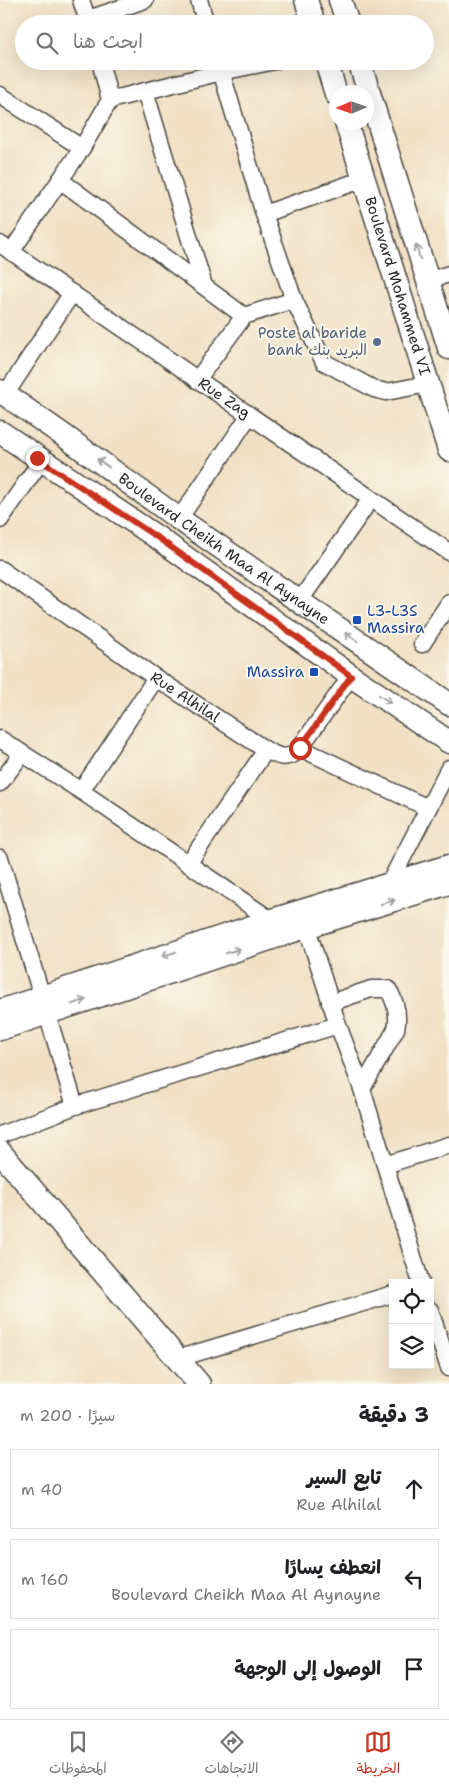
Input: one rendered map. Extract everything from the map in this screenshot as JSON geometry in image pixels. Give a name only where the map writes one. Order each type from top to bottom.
[{"type":"street","points":[[81,0],[86,15]]},
{"type":"street","points":[[107,15],[145,0]]},
{"type":"street","points":[[199,0],[203,15]]},
{"type":"street","points":[[306,0],[311,15]]},
{"type":"street","points":[[340,0],[345,15]]},
{"type":"street","points":[[6,248],[60,180],[82,148],[110,100],[102,70]]},
{"type":"street","points":[[110,100],[211,70]]},
{"type":"street","points":[[221,70],[264,214],[294,300],[324,362],[374,389],[386,392],[428,384]]},
{"type":"street","points":[[331,76],[344,70]]},
{"type":"street","name":"Boulevard Mohammed VI","points":[[362,70],[449,348]]},
{"type":"street","points":[[145,91],[204,286]]},
{"type":"street","points":[[0,95],[82,148]]},
{"type":"street","name":"Boulevard Mohammed VI","points":[[349,130],[449,450]]},
{"type":"street","points":[[264,214],[364,179]]},
{"type":"street","points":[[60,180],[244,316]]},
{"type":"street","name":"Rue Zag","points":[[6,248],[370,500],[449,552]]},
{"type":"street","points":[[427,280],[449,274]]},
{"type":"street","points":[[3,393],[72,293]]},
{"type":"street","points":[[197,380],[244,316],[294,300]]},
{"type":"street","name":"Boulevard Cheikh Maa Al Aynayne","points":[[3,393],[179,519],[449,704]]},
{"type":"street","points":[[179,519],[249,416]]},
{"type":"street","name":"Boulevard Cheikh Maa Al Aynayne","points":[[0,432],[161,540],[351,676],[449,742]]},
{"type":"street","points":[[0,520],[41,461]]},
{"type":"street","points":[[299,602],[370,500]]},
{"type":"street","name":"Rue Alhilal","points":[[0,569],[156,678],[266,750],[279,756],[288,757],[296,754],[300,748]]},
{"type":"street","points":[[422,644],[449,603]]},
{"type":"street","points":[[351,676],[300,748],[428,808]]},
{"type":"street","points":[[81,791],[156,678]]},
{"type":"street","points":[[0,739],[81,791],[188,864],[292,923],[330,1003],[362,1089],[420,1279]]},
{"type":"street","points":[[188,864],[266,750]]},
{"type":"street","points":[[0,783],[22,754]]},
{"type":"street","points":[[390,884],[449,768]]},
{"type":"street","points":[[0,858],[75,1106]]},
{"type":"street","points":[[292,923],[390,884],[448,874]]},
{"type":"street","points":[[0,1011],[44,1004],[448,874]]},
{"type":"street","points":[[330,1003],[370,989],[388,989],[394,999],[398,1019],[396,1030],[362,1089]]},
{"type":"street","points":[[0,1029],[44,1004]]},
{"type":"street","points":[[0,1135],[75,1106],[338,1025]]},
{"type":"street","points":[[385,1165],[449,1145]]},
{"type":"street","points":[[0,1152],[198,1384]]},
{"type":"street","points":[[176,1359],[389,1295]]},
{"type":"street","points":[[434,1322],[449,1368]]},
{"type":"place","name":"Poste al baride bank البريد بنك","points":[[377,342]]},
{"type":"place","name":"L3-L3S Massira","points":[[357,620]]},
{"type":"place","name":"Massira","points":[[314,672]]},
{"type":"route","points":[[37,458],[161,540],[351,676],[300,748]]}]
